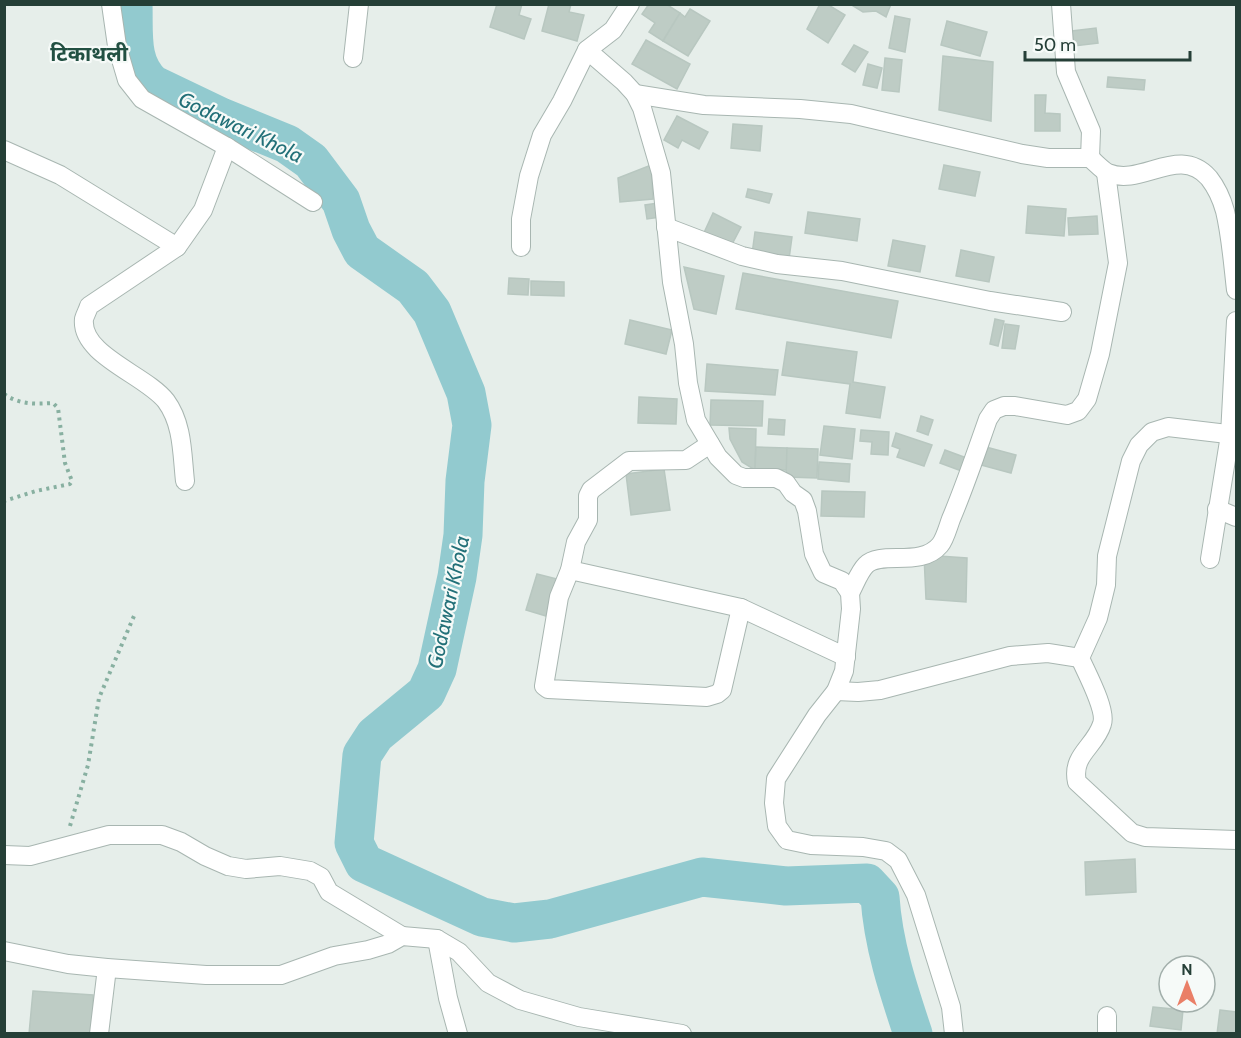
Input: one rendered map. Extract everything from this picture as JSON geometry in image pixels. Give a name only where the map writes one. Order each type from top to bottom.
[{"type":"street","points":[[111,4],[117,46],[127,80],[142,99],[227,147],[313,201]]},
{"type":"street","points":[[353,58],[359,4]]},
{"type":"street","points":[[521,247],[521,219],[529,176],[542,135],[587,50],[613,30],[630,4]]},
{"type":"street","points":[[1061,4],[1066,72],[1090,131],[1090,158]]},
{"type":"street","points":[[587,50],[624,82],[635,94],[642,108],[661,173],[672,282],[696,420],[718,457],[736,475],[744,478],[776,478],[786,483],[793,493],[803,500],[814,554],[823,573],[842,581],[850,593],[851,609],[844,671],[836,691],[817,715],[776,779],[774,803],[777,826],[787,840],[811,845],[863,847],[886,851],[898,860],[916,895],[951,1007],[954,1034]]},
{"type":"street","points":[[635,94],[704,105],[800,109],[851,114],[1022,154],[1048,158],[1090,158],[1106,173],[1119,176],[1184,164],[1201,169],[1213,184],[1225,210],[1236,290]]},
{"type":"street","points":[[186,481],[179,425],[166,401],[149,384],[99,352],[86,335],[84,318],[89,306],[177,247],[203,210],[227,147]]},
{"type":"street","points":[[4,150],[60,175],[177,247]]},
{"type":"street","points":[[850,593],[867,564],[889,558],[906,559],[920,556],[940,545],[961,495],[988,419],[994,410],[1004,406],[1015,406],[1067,415],[1078,411],[1087,399],[1100,354],[1118,263],[1106,173]]},
{"type":"street","points":[[666,227],[742,256],[777,264],[842,271],[990,301],[1062,312]]},
{"type":"street","points":[[1210,559],[1217,509],[1233,435],[1236,321]]},
{"type":"street","points":[[1233,435],[1168,427],[1152,432],[1139,445],[1131,461],[1107,556],[1106,585],[1098,618],[1080,658],[1102,711],[1103,723],[1078,761],[1075,771],[1077,782],[1132,833],[1145,837],[1236,840]]},
{"type":"street","points":[[710,444],[686,460],[629,460],[591,490],[588,496],[588,520],[576,542],[570,570],[560,597],[543,680],[544,686],[707,697],[717,694],[722,690],[741,608]]},
{"type":"street","points":[[1217,509],[1236,516]]},
{"type":"street","points":[[570,570],[741,608],[846,657]]},
{"type":"street","points":[[836,691],[880,690],[1010,656],[1048,653],[1080,658]]},
{"type":"street","points":[[4,855],[30,856],[109,835],[162,834],[228,866],[246,869],[280,866],[310,871],[321,877],[329,892],[402,936],[437,939],[459,952],[488,983],[520,1000],[579,1017],[682,1034]]},
{"type":"street","points":[[4,951],[68,964],[107,968],[206,975],[281,975],[334,956],[368,951],[402,936]]},
{"type":"street","points":[[437,939],[448,998],[458,1034]]},
{"type":"street","points":[[99,1034],[107,968]]},
{"type":"path","points":[[4,394],[27,404],[53,403],[58,408],[65,463],[72,481],[70,484],[4,501]]},
{"type":"path","points":[[64,847],[88,765],[99,698],[134,616]]},
{"type":"building","points":[[497,4],[522,4],[519,15],[531,19],[524,39],[490,27]]},
{"type":"building","points":[[549,4],[571,4],[569,12],[584,15],[577,41],[542,31]]},
{"type":"building","points":[[649,4],[666,4],[680,13],[663,41],[649,32],[655,23],[642,14]]},
{"type":"building","points":[[820,4],[827,4],[845,15],[828,43],[807,29]]},
{"type":"building","points":[[850,4],[891,4],[886,17],[876,11],[863,12]]},
{"type":"building","points":[[690,9],[710,21],[688,56],[663,41],[680,13],[685,17]]},
{"type":"building","points":[[895,16],[910,19],[905,52],[889,48]]},
{"type":"building","points":[[947,21],[987,32],[980,56],[941,45]]},
{"type":"building","points":[[1096,28],[1098,43],[1074,46],[1072,31]]},
{"type":"building","points":[[646,40],[690,64],[677,89],[632,64]]},
{"type":"building","points":[[854,45],[868,52],[855,72],[842,64]]},
{"type":"building","points":[[943,56],[993,62],[991,121],[939,110]]},
{"type":"building","points":[[885,58],[902,60],[899,92],[882,90]]},
{"type":"building","points":[[868,64],[882,68],[877,88],[863,85]]},
{"type":"building","points":[[1108,77],[1145,80],[1144,90],[1107,87]]},
{"type":"building","points":[[1035,95],[1046,95],[1045,113],[1060,114],[1060,131],[1035,131]]},
{"type":"building","points":[[677,116],[708,132],[699,149],[682,140],[678,148],[664,140]]},
{"type":"building","points":[[733,124],[762,126],[760,151],[731,148]]},
{"type":"building","points":[[651,165],[653,199],[620,202],[618,178]]},
{"type":"building","points":[[944,165],[980,172],[975,196],[939,189]]},
{"type":"building","points":[[748,189],[772,194],[769,203],[746,197]]},
{"type":"building","points":[[658,203],[660,217],[647,219],[645,205]]},
{"type":"building","points":[[1028,206],[1066,209],[1064,236],[1026,233]]},
{"type":"building","points":[[808,212],[860,219],[857,241],[805,233]]},
{"type":"building","points":[[713,213],[741,227],[730,248],[703,235]]},
{"type":"building","points":[[1097,216],[1098,234],[1069,235],[1068,218]]},
{"type":"building","points":[[755,232],[792,237],[789,259],[752,254]]},
{"type":"building","points":[[893,240],[925,246],[920,272],[888,266]]},
{"type":"building","points":[[961,250],[994,257],[989,282],[956,276]]},
{"type":"building","points":[[684,267],[724,276],[716,314],[694,309]]},
{"type":"building","points":[[743,273],[898,301],[891,338],[736,309]]},
{"type":"building","points":[[509,278],[529,279],[528,295],[508,294]]},
{"type":"building","points":[[531,281],[564,282],[564,296],[531,295]]},
{"type":"building","points":[[995,319],[1004,321],[998,346],[990,344]]},
{"type":"building","points":[[630,320],[672,330],[666,354],[625,344]]},
{"type":"building","points":[[1005,324],[1019,326],[1015,349],[1002,348]]},
{"type":"building","points":[[787,342],[857,352],[853,382],[885,387],[880,418],[846,413],[850,384],[782,375]]},
{"type":"building","points":[[707,364],[778,370],[775,395],[705,391]]},
{"type":"building","points":[[639,397],[677,399],[676,424],[638,423]]},
{"type":"building","points":[[711,400],[763,401],[762,426],[710,425]]},
{"type":"building","points":[[921,416],[933,420],[928,435],[917,431]]},
{"type":"building","points":[[769,419],[785,420],[784,435],[768,434]]},
{"type":"building","points":[[824,426],[855,429],[852,459],[820,455]]},
{"type":"building","points":[[729,428],[756,429],[755,470],[742,462],[730,439]]},
{"type":"building","points":[[861,430],[889,432],[888,455],[871,454],[872,442],[860,441]]},
{"type":"building","points":[[896,433],[932,445],[924,466],[897,457],[900,449],[892,446]]},
{"type":"building","points":[[756,447],[787,448],[787,470],[755,470]]},
{"type":"building","points":[[986,447],[1016,455],[1011,473],[981,465]]},
{"type":"building","points":[[787,448],[818,449],[817,478],[786,477]]},
{"type":"building","points":[[945,450],[972,460],[967,473],[940,463]]},
{"type":"building","points":[[819,462],[850,464],[849,482],[818,479]]},
{"type":"building","points":[[664,469],[670,510],[631,515],[626,474]]},
{"type":"building","points":[[822,491],[865,492],[864,517],[821,516]]},
{"type":"building","points":[[924,555],[967,558],[966,602],[926,599]]},
{"type":"building","points":[[537,574],[557,579],[546,616],[526,610]]},
{"type":"building","points":[[1135,859],[1136,892],[1086,895],[1085,862]]},
{"type":"building","points":[[33,991],[93,995],[93,1034],[29,1034]]},
{"type":"building","points":[[1153,1007],[1157,1007],[1157,1014],[1183,1014],[1181,1030],[1150,1026]]},
{"type":"building","points":[[1220,1010],[1236,1012],[1236,1034],[1217,1034]]},
{"type":"waterway","name":"Godawari Khola","points":[[133,4],[134,47],[139,67],[145,76],[152,84],[221,117],[287,144],[311,161],[341,201],[351,230],[362,251],[413,287],[432,312],[466,393],[472,425],[465,481],[463,535],[457,577],[437,669],[426,693],[375,735],[362,755],[354,843],[364,863],[482,917],[514,923],[550,919],[702,877],[786,886],[867,883],[880,897],[888,949],[913,1034]]},
{"type":"district","name":"टिकाथली","points":[[89,53]]}]
